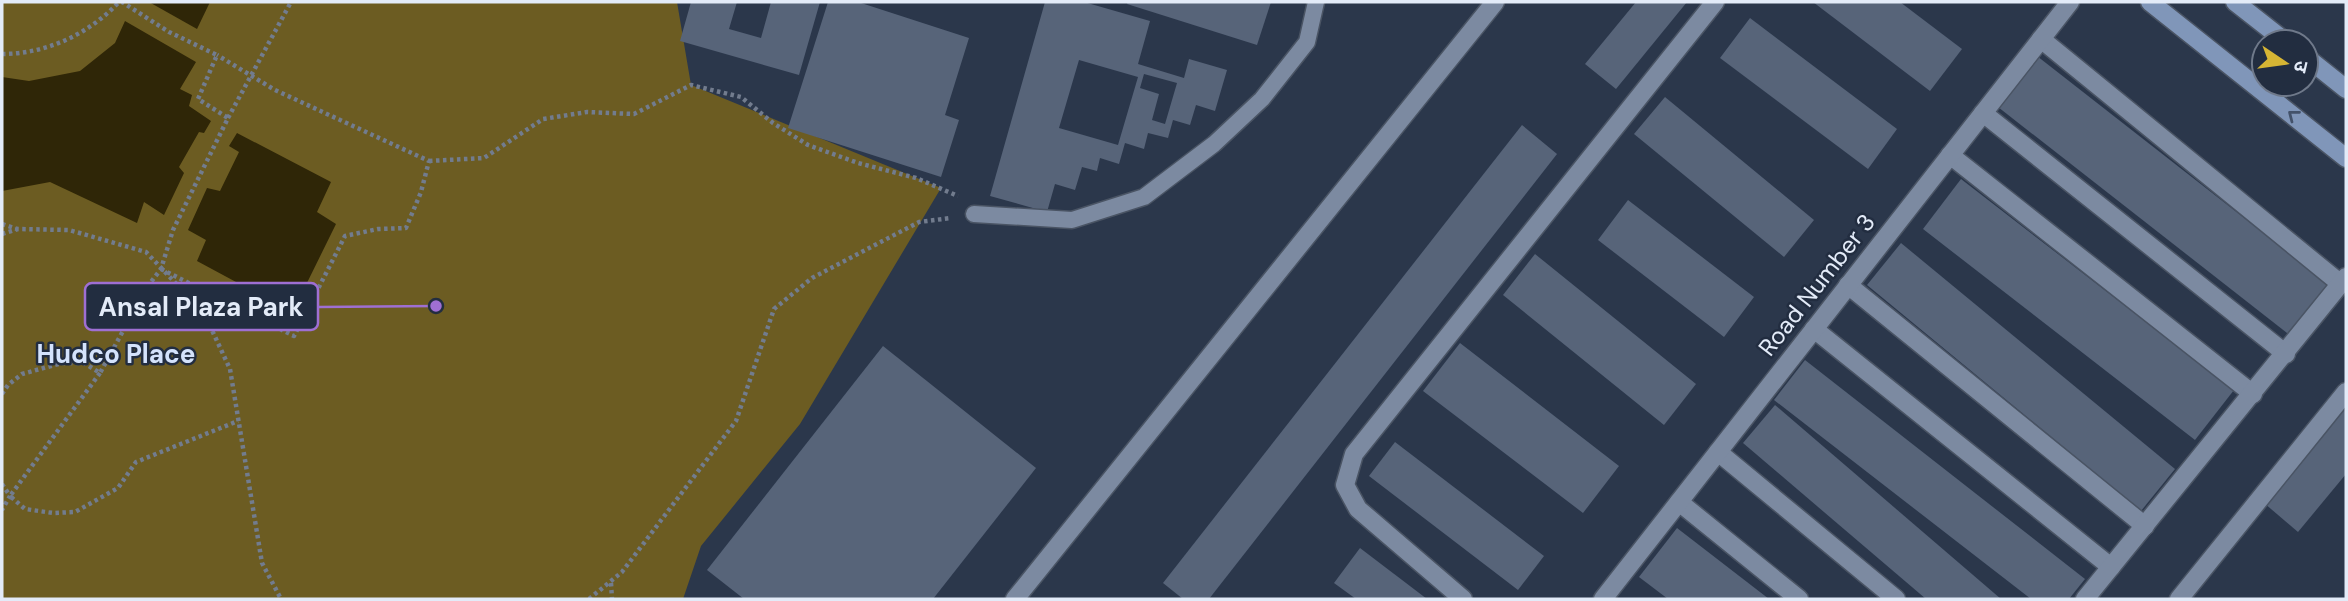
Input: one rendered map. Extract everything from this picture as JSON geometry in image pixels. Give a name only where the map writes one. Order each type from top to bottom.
[{"type":"main road","points":[[2150,2],[2346,158]]},
{"type":"main road","points":[[2235,2],[2269,28]]},
{"type":"main road","points":[[2320,68],[2346,89]]},
{"type":"street","points":[[1015,599],[1495,2]]},
{"type":"street","points":[[1463,599],[1358,509],[1345,485],[1354,454],[1715,2]]},
{"type":"street","name":"Road Number 3","points":[[1603,599],[2070,2]]},
{"type":"street","points":[[2042,38],[2344,280],[2085,599]]},
{"type":"street","points":[[1983,113],[2286,354]]},
{"type":"street","points":[[1950,155],[2253,394]]},
{"type":"street","points":[[1848,285],[2145,526]]},
{"type":"street","points":[[1814,329],[2111,567]]},
{"type":"street","points":[[2179,599],[2346,392]]},
{"type":"street","points":[[1718,452],[1896,599]]},
{"type":"street","points":[[1679,502],[1799,599]]},
{"type":"lane","points":[[974,214],[1072,220],[1144,197],[1214,144],[1262,99],[1307,42],[1316,2]]},
{"type":"path","points":[[2,54],[38,51],[74,37],[105,17],[120,2],[275,90],[429,161],[484,158],[543,119],[587,112],[634,114],[691,85],[741,97],[808,145],[858,163],[916,178],[962,197]]},
{"type":"path","points":[[2,510],[100,373],[123,331],[128,313],[162,269],[173,230],[228,118],[291,2]]},
{"type":"path","points":[[217,55],[198,99],[228,118]]},
{"type":"path","points":[[162,269],[294,336],[345,236],[378,229],[406,228],[421,192],[429,161]]},
{"type":"path","points":[[589,599],[622,572],[736,421],[774,309],[812,278],[919,222],[974,214]]},
{"type":"path","points":[[2,223],[18,229]]},
{"type":"path","points":[[2,233],[18,229],[69,230],[146,252],[204,313],[230,369],[262,562],[281,599]]},
{"type":"path","points":[[2,394],[22,373],[62,363],[84,363],[100,373]]},
{"type":"path","points":[[2,484],[24,509],[53,513],[75,512],[118,488],[136,462],[238,421]]},
{"type":"path","points":[[611,582],[612,599]]},
{"type":"shaded area","points":[[2,2],[677,2],[691,85],[941,188],[800,424],[701,546],[683,599],[2,599]]},
{"type":"shaded area","points":[[149,2],[210,2],[197,29]]},
{"type":"shaded area","points":[[125,21],[196,62],[180,89],[192,95],[189,106],[211,121],[204,133],[199,132],[179,167],[184,173],[164,215],[144,202],[137,223],[50,182],[2,191],[2,77],[29,81],[80,71],[115,43]]},
{"type":"shaded area","points":[[237,133],[331,182],[317,212],[336,224],[302,293],[287,287],[279,305],[197,261],[206,240],[188,230],[207,188],[220,191],[239,152],[229,146]]},
{"type":"building","points":[[691,2],[737,2],[729,29],[761,38],[771,2],[820,2],[799,75],[680,41]]},
{"type":"building","points":[[828,2],[858,2],[969,38],[945,115],[959,120],[941,177],[788,128]]},
{"type":"building","points":[[1045,2],[1084,2],[1150,21],[1138,64],[1184,78],[1189,59],[1227,70],[1215,111],[1196,105],[1190,125],[1173,120],[1168,138],[1148,133],[1144,149],[1125,143],[1119,164],[1100,158],[1097,171],[1082,167],[1075,190],[1055,184],[1047,212],[990,196]],"holes":[[[1079,60],[1138,77],[1118,145],[1059,128]],[[1144,74],[1177,83],[1165,124],[1152,120],[1159,94],[1140,88]]]},
{"type":"building","points":[[1271,2],[1257,45],[1127,4]]},
{"type":"building","points":[[1636,2],[1687,2],[1616,89],[1585,64]]},
{"type":"building","points":[[1813,2],[1900,2],[1962,49],[1930,91]]},
{"type":"building","points":[[1750,18],[1897,129],[1868,169],[1720,58]]},
{"type":"building","points":[[2037,56],[2330,285],[2291,336],[1998,107]]},
{"type":"building","points":[[1665,97],[1814,220],[1784,257],[1634,134]]},
{"type":"building","points":[[1522,125],[1557,154],[1209,599],[1183,599],[1163,583]]},
{"type":"building","points":[[1961,179],[2234,390],[2195,440],[1923,229]]},
{"type":"building","points":[[1628,200],[1754,297],[1724,337],[1598,240]]},
{"type":"building","points":[[1901,243],[2175,469],[2141,511],[1867,285]]},
{"type":"building","points":[[1535,254],[1696,384],[1664,425],[1503,295]]},
{"type":"building","points":[[1460,343],[1619,466],[1583,513],[1423,391]]},
{"type":"building","points":[[883,346],[1036,468],[933,599],[744,599],[707,570]]},
{"type":"building","points":[[1805,360],[2085,579],[2069,599],[2031,599],[1774,400]]},
{"type":"building","points":[[2346,404],[2346,474],[2298,532],[2264,503]]},
{"type":"building","points":[[1775,405],[2001,599],[1926,599],[1743,443]]},
{"type":"building","points":[[1395,442],[1544,556],[1518,590],[1369,476]]},
{"type":"building","points":[[1677,528],[1769,599],[1668,599],[1639,577]]},
{"type":"building","points":[[1360,548],[1427,599],[1356,599],[1334,583]]},
{"type":"place","name":"Ansal Plaza Park","points":[[436,306]]},
{"type":"district","name":"Hudco Place","points":[[116,354]]}]
